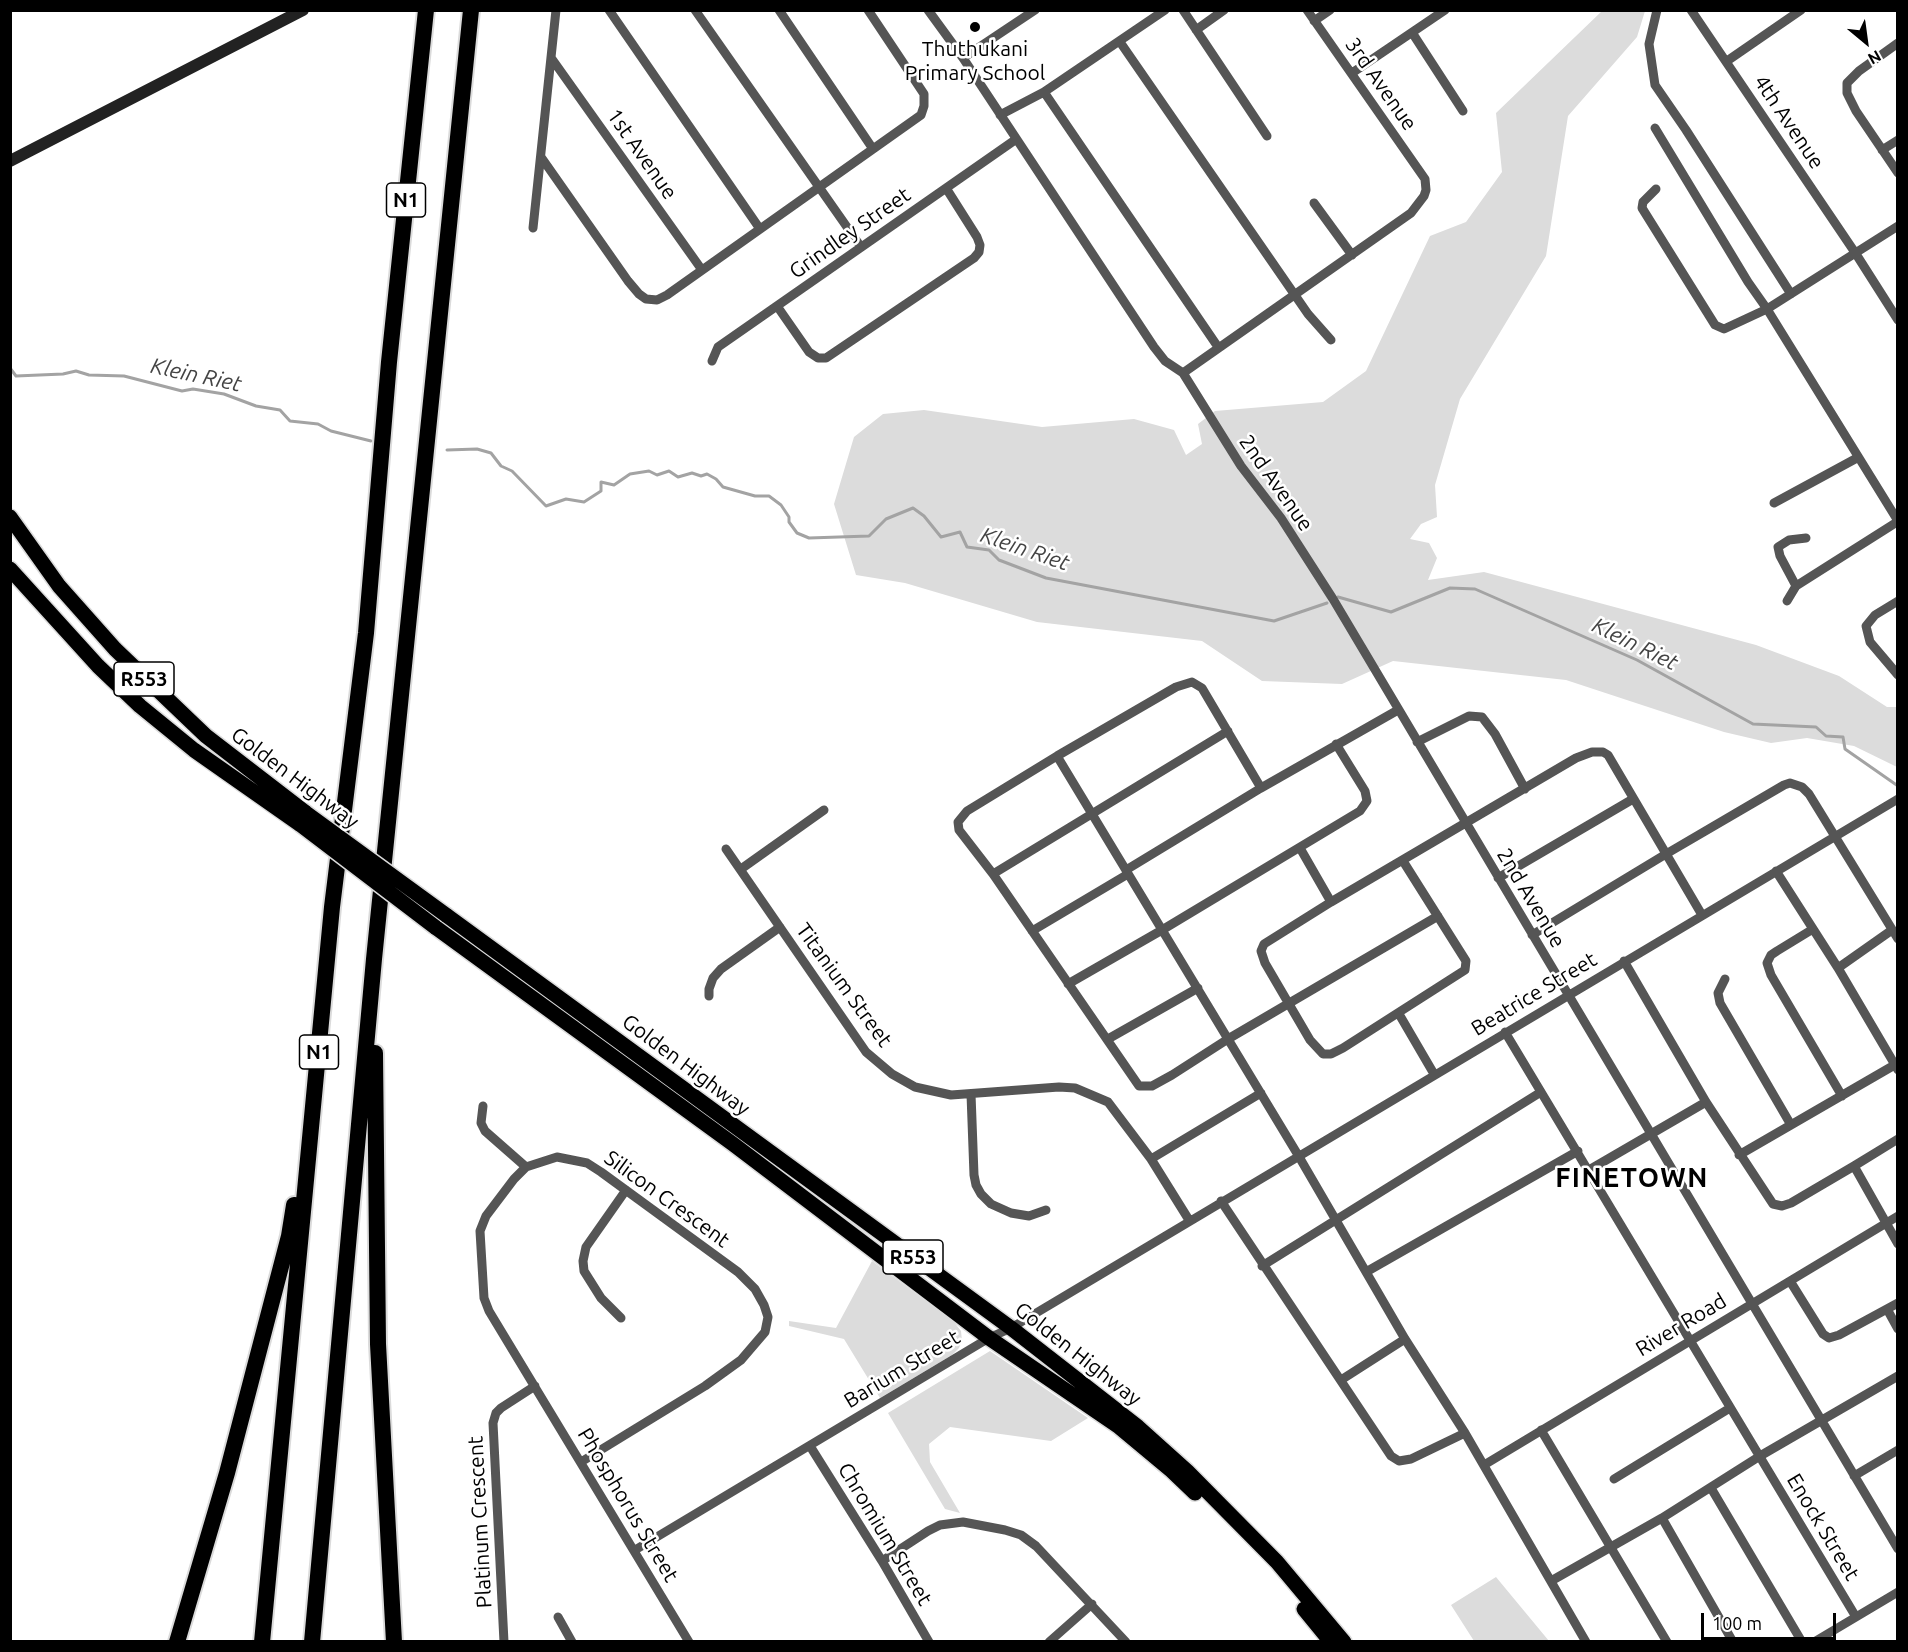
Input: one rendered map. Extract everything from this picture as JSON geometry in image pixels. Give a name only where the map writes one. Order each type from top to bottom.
[{"type":"highway","name":"N1","points":[[262,1641],[332,907],[366,633],[389,362],[426,10]]},
{"type":"highway","name":"N1","points":[[312,1641],[374,960],[471,10]]},
{"type":"highway","points":[[374,960],[378,1344],[394,1641]]},
{"type":"highway","points":[[177,1641],[227,1473],[289,1236],[327,969]]},
{"type":"main road","name":"Golden Highway","points":[[10,517],[59,586],[115,650],[206,736],[303,819],[989,1338],[1118,1426],[1172,1471],[1269,1568],[1330,1641]]},
{"type":"main road","name":"Golden Highway","points":[[10,569],[98,666],[140,706],[194,750],[303,819]]},
{"type":"main road","name":"Golden Highway","points":[[440,921],[1011,1328],[1138,1427],[1187,1471],[1277,1562],[1344,1641]]},
{"type":"street","points":[[10,161],[303,10]]},
{"type":"street","points":[[533,228],[556,10]]},
{"type":"street","points":[[609,10],[760,229]]},
{"type":"street","points":[[695,10],[861,247]]},
{"type":"street","points":[[779,10],[873,149]]},
{"type":"street","points":[[541,157],[639,294],[646,299],[657,300],[921,115],[925,99],[921,88],[868,10]]},
{"type":"street","name":"2nd Avenue","points":[[928,10],[963,58],[1154,348],[1165,361],[1183,373],[1250,479],[1292,535],[1896,1543]]},
{"type":"street","points":[[963,58],[1035,10]]},
{"type":"street","points":[[1000,115],[1044,92],[1165,10]]},
{"type":"street","points":[[1183,10],[1267,136]]},
{"type":"street","points":[[1196,30],[1224,10]]},
{"type":"street","name":"3rd Avenue","points":[[1307,10],[1425,178],[1426,190],[1415,209],[1352,255]]},
{"type":"street","points":[[1314,21],[1330,10]]},
{"type":"street","points":[[1352,73],[1413,34],[1445,10]]},
{"type":"street","points":[[1658,10],[1649,44],[1655,85],[1791,294]]},
{"type":"street","name":"4th Avenue","points":[[1691,10],[1898,320]]},
{"type":"street","points":[[1727,61],[1801,10]]},
{"type":"street","points":[[1413,34],[1463,111]]},
{"type":"street","points":[[1120,42],[1308,314],[1331,340]]},
{"type":"street","points":[[1898,44],[1859,71],[1847,83],[1847,93],[1856,111],[1898,173]]},
{"type":"street","name":"1st Avenue","points":[[552,58],[702,270]]},
{"type":"street","points":[[1044,92],[1218,347]]},
{"type":"street","points":[[1655,128],[1897,521],[1796,586],[1786,601]]},
{"type":"street","name":"Grindley Street","points":[[712,361],[718,346],[1015,140]]},
{"type":"street","points":[[1882,150],[1898,140]]},
{"type":"street","points":[[777,306],[809,352],[818,358],[826,358],[979,252],[980,244],[977,237],[946,188]]},
{"type":"street","points":[[1656,189],[1643,202],[1642,208],[1715,325],[1724,329],[1767,309],[1898,226]]},
{"type":"street","points":[[1183,373],[1352,255],[1314,203]]},
{"type":"street","points":[[1774,503],[1857,458]]},
{"type":"street","points":[[1796,586],[1780,556],[1778,547],[1789,540],[1806,538]]},
{"type":"street","points":[[1898,601],[1875,615],[1866,626],[1870,642],[1898,675]]},
{"type":"street","points":[[1261,788],[1202,688],[1192,682],[1185,683],[1057,756],[967,811],[958,822],[959,830],[993,874],[1108,1039],[1135,1083],[1144,1087],[1157,1083],[1438,916]]},
{"type":"street","points":[[1032,931],[1261,788],[1398,710]]},
{"type":"street","points":[[1417,742],[1468,716],[1482,717],[1495,734],[1526,789]]},
{"type":"street","points":[[993,874],[1228,731]]},
{"type":"street","points":[[1068,984],[1360,811],[1367,801],[1361,783],[1336,744]]},
{"type":"street","points":[[1403,861],[1466,962],[1466,970],[1399,1014],[1327,1055],[1317,1050],[1265,963],[1262,948],[1268,941],[1576,758],[1592,752],[1602,752],[1608,755],[1702,915]]},
{"type":"street","points":[[1057,756],[1336,1218],[1405,1339],[1465,1433],[1586,1641]]},
{"type":"street","points":[[1532,935],[1784,784],[1790,783],[1802,787],[1809,794],[1898,939]]},
{"type":"street","points":[[1498,878],[1633,799]]},
{"type":"street","name":"Beatrice Street","points":[[1189,1220],[1898,799]]},
{"type":"street","points":[[741,869],[824,810]]},
{"type":"street","points":[[1300,848],[1331,902]]},
{"type":"street","name":"Titanium Street","points":[[726,849],[866,1052],[892,1074],[915,1087],[951,1095],[1059,1088],[1075,1088],[1091,1093],[1108,1102],[1151,1159],[1189,1220]]},
{"type":"street","points":[[1740,1155],[1896,1066],[1814,929],[1776,871]]},
{"type":"street","points":[[710,996],[709,989],[713,978],[721,969],[780,927]]},
{"type":"street","points":[[1814,929],[1777,951],[1767,963],[1771,975],[1842,1096]]},
{"type":"street","points":[[1838,968],[1892,930]]},
{"type":"street","points":[[1624,961],[1706,1102],[1767,1199],[1777,1206],[1791,1203],[1898,1139]]},
{"type":"street","points":[[1725,979],[1718,993],[1720,1003],[1791,1125]]},
{"type":"street","points":[[1108,1039],[1198,988]]},
{"type":"street","points":[[1399,1014],[1434,1074]]},
{"type":"street","name":"Enock Street","points":[[1505,1032],[1856,1617]]},
{"type":"street","points":[[1262,1266],[1541,1092]]},
{"type":"street","points":[[1151,1159],[1261,1093]]},
{"type":"street","points":[[971,1095],[974,1175],[981,1194],[991,1204],[1011,1213],[1029,1216],[1046,1210]]},
{"type":"street","points":[[1589,1170],[1706,1102]]},
{"type":"street","points":[[483,1106],[481,1123],[485,1131],[526,1167],[486,1216],[480,1231],[484,1298],[489,1311],[535,1386]]},
{"type":"street","points":[[1366,1272],[1578,1151]]},
{"type":"street","name":"Silicon Crescent","points":[[526,1167],[557,1157],[586,1163],[738,1272],[755,1289],[768,1317],[765,1332],[741,1360],[705,1386],[581,1462]]},
{"type":"street","points":[[1854,1166],[1898,1244]]},
{"type":"street","points":[[621,1318],[601,1298],[584,1271],[583,1261],[586,1247],[626,1190]]},
{"type":"street","points":[[1221,1201],[1262,1266],[1395,1460],[1411,1459],[1465,1433]]},
{"type":"street","name":"River Road","points":[[1484,1465],[1898,1216]]},
{"type":"street","name":"Barium Street","points":[[635,1550],[1189,1220]]},
{"type":"street","points":[[1790,1281],[1823,1334],[1829,1338],[1839,1335],[1898,1303]]},
{"type":"street","points":[[1887,1309],[1898,1329]]},
{"type":"street","points":[[1341,1380],[1405,1339]]},
{"type":"street","points":[[1551,1581],[1662,1518],[1760,1456],[1898,1376]]},
{"type":"street","name":"Phosphorus Street","points":[[535,1386],[689,1641]]},
{"type":"street","name":"Platinum Crescent","points":[[504,1641],[493,1424],[496,1413],[501,1408],[535,1386]]},
{"type":"street","points":[[1614,1479],[1730,1408]]},
{"type":"street","points":[[1541,1430],[1667,1641]]},
{"type":"street","name":"Chromium Street","points":[[810,1446],[929,1641]]},
{"type":"street","points":[[1854,1476],[1898,1450]]},
{"type":"street","points":[[1710,1488],[1802,1641]]},
{"type":"street","points":[[1662,1518],[1733,1641]]},
{"type":"street","points":[[882,1561],[940,1525],[963,1522],[983,1524],[1022,1535],[1126,1641]]},
{"type":"street","points":[[1814,1641],[1898,1592]]},
{"type":"street","points":[[1049,1641],[1092,1604]]},
{"type":"street","points":[[558,1617],[572,1641]]},
{"type":"shaded area","points":[[1602,11],[1645,11],[1637,37],[1568,116],[1546,256],[1460,399],[1435,485],[1437,517],[1421,524],[1410,539],[1429,543],[1437,558],[1428,580],[1484,572],[1756,645],[1839,676],[1887,707],[1897,707],[1897,767],[1854,746],[1807,738],[1771,743],[1724,732],[1566,680],[1393,661],[1342,684],[1262,681],[1202,641],[1037,622],[905,583],[856,575],[834,504],[854,437],[883,414],[924,410],[1042,427],[1134,419],[1174,430],[1186,455],[1202,444],[1198,424],[1215,411],[1323,402],[1366,371],[1430,236],[1466,222],[1502,172],[1496,113]]},
{"type":"shaded area","points":[[872,1261],[954,1322],[961,1331],[962,1341],[952,1355],[880,1398],[844,1339],[789,1326],[789,1321],[836,1328]]},
{"type":"shaded area","points":[[990,1351],[1088,1418],[1051,1441],[950,1427],[929,1444],[930,1462],[960,1513],[945,1509],[888,1413]]},
{"type":"shaded area","points":[[1496,1577],[1549,1641],[1474,1641],[1451,1605]]},
{"type":"waterway","name":"Klein Riet","points":[[10,368],[16,376],[63,374],[76,371],[89,375],[124,376],[182,391],[193,389],[224,394],[256,406],[280,410],[290,421],[318,424],[331,431],[371,441]]},
{"type":"waterway","name":"Klein Riet","points":[[447,450],[477,449],[491,453],[501,466],[512,471],[546,506],[566,499],[584,502],[601,491],[601,482],[614,485],[630,474],[649,471],[657,475],[669,471],[678,477],[692,473],[701,476],[707,474],[723,487],[755,496],[769,496],[781,505],[797,533],[809,538],[869,536],[886,519],[913,508],[924,516],[941,537],[960,532],[967,547],[989,550],[999,560],[1046,578],[1274,621],[1327,603]]},
{"type":"waterway","name":"Klein Riet","points":[[1338,597],[1391,612],[1450,588],[1475,589],[1637,660],[1753,724],[1816,727],[1826,736],[1843,737],[1845,749],[1898,786]]},
{"type":"place","name":"Thuthukani Primary School","points":[[975,27]]},
{"type":"district","name":"FINETOWN","points":[[1632,1178]]}]
